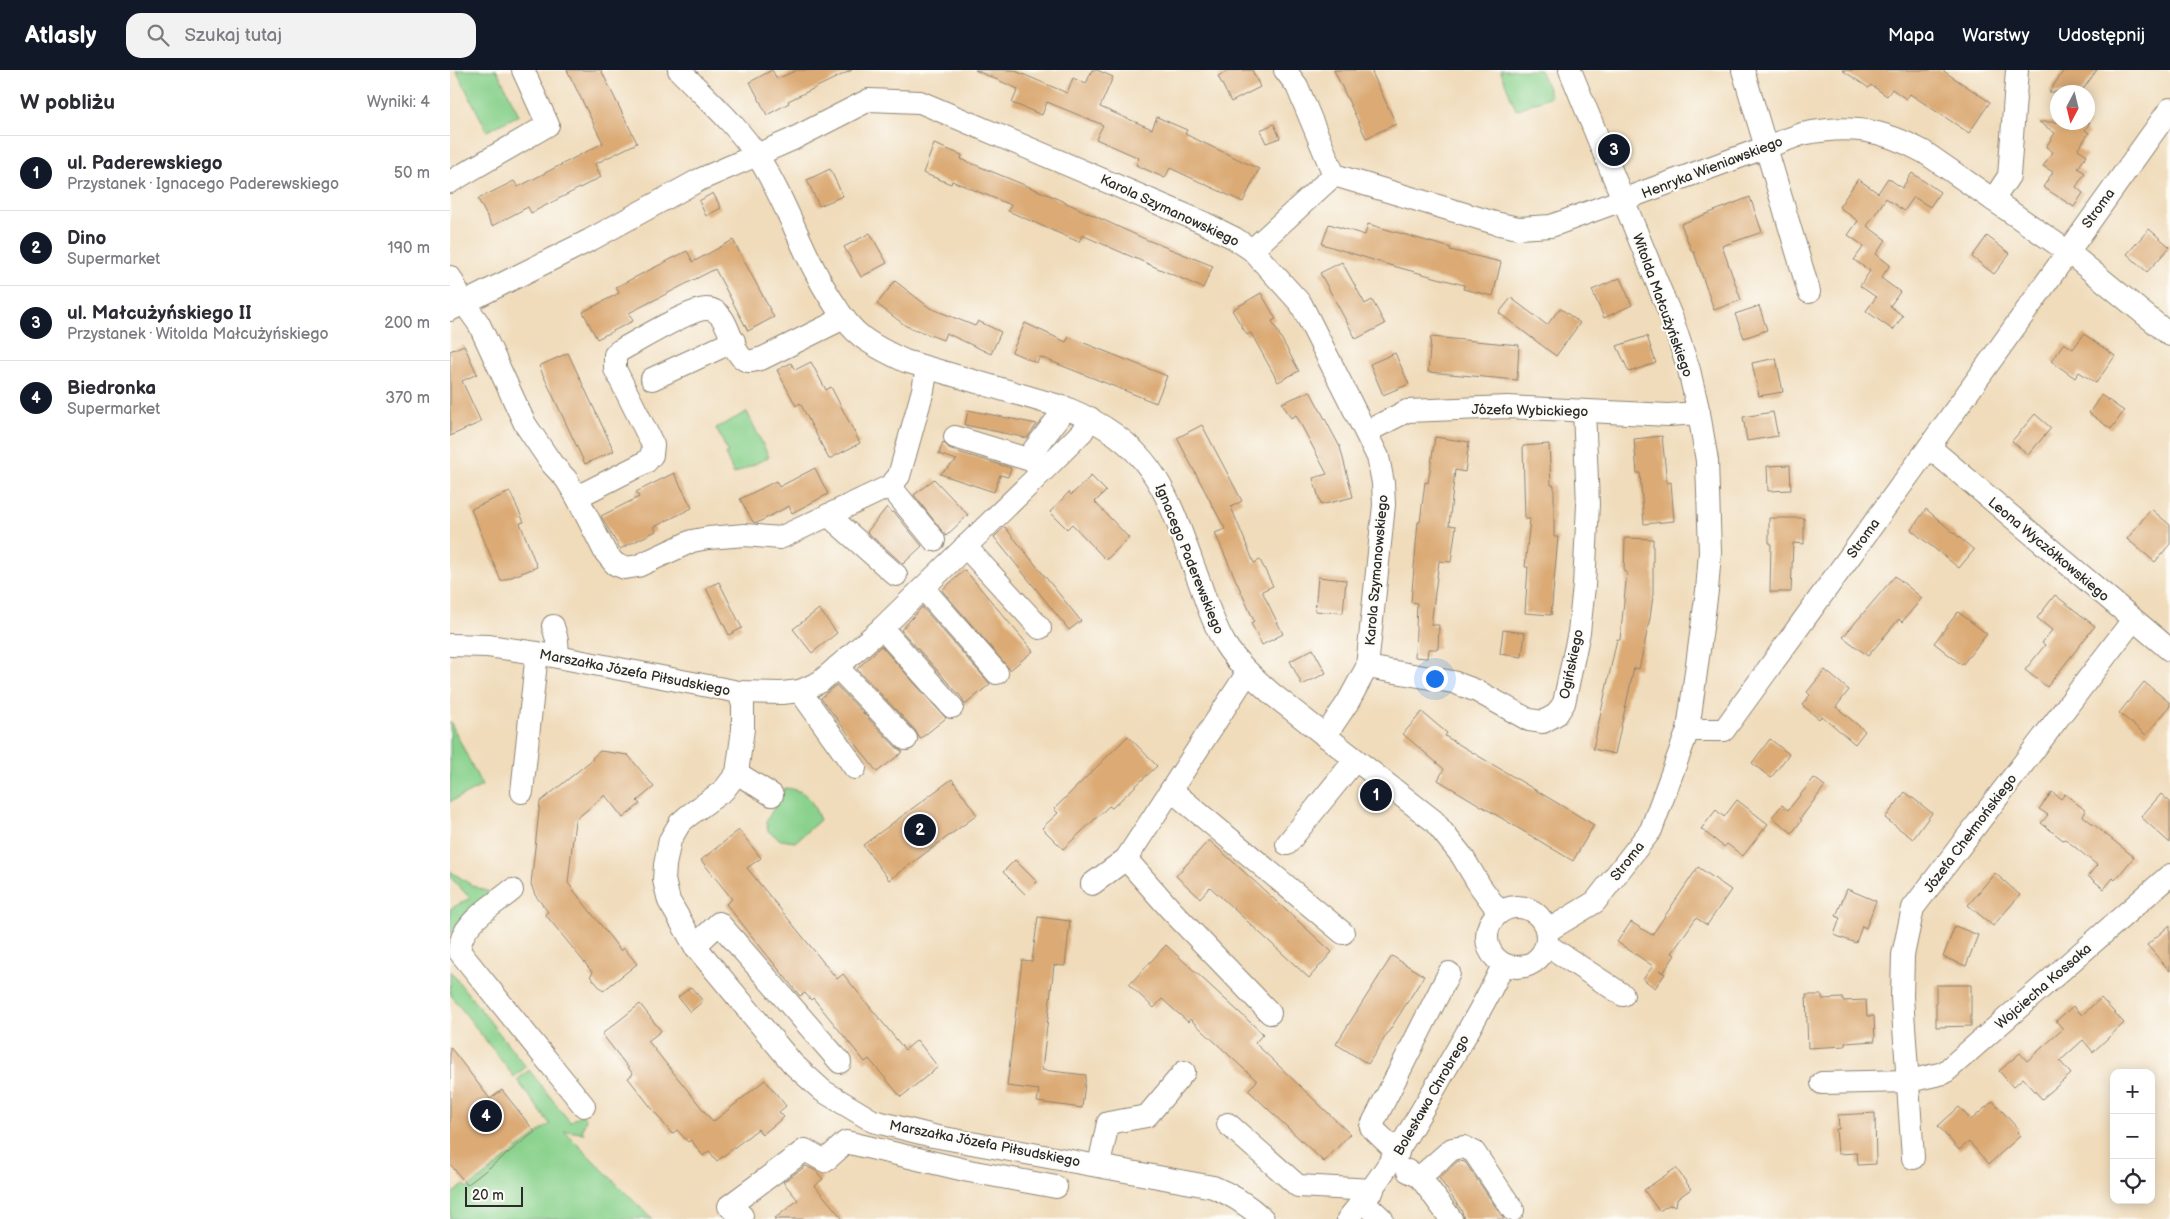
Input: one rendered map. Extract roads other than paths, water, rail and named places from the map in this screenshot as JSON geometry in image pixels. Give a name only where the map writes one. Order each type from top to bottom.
[{"type":"street","points":[[450,182],[548,126],[523,70]]},
{"type":"street","name":"Ignacego Paderewskiego","points":[[679,70],[728,121],[757,156],[774,184],[819,281],[844,318],[861,336],[883,351],[905,362],[1066,408],[1090,418],[1112,431],[1132,447],[1162,486],[1213,620],[1226,645],[1248,672],[1272,694],[1434,821],[1462,856],[1480,886],[1499,912]]},
{"type":"street","points":[[1252,250],[1334,175],[1297,86],[1285,70]]},
{"type":"street","name":"Witolda Małcużyńskiego","points":[[1570,70],[1625,200],[1672,319],[1689,370],[1699,413],[1707,461],[1710,552],[1707,591],[1688,730]]},
{"type":"street","points":[[1743,70],[1809,292]]},
{"type":"street","points":[[1993,200],[2010,176],[2017,70]]},
{"type":"street","name":"Karola Szymanowskiego","points":[[457,307],[590,240],[699,180],[757,156],[869,100],[920,102],[1202,222],[1234,238],[1252,250],[1301,304],[1378,457],[1383,483],[1384,505],[1368,668],[1325,736]]},
{"type":"street","name":"Stroma","points":[[1547,938],[1595,902],[1651,830],[1688,730],[1724,730],[1929,448],[2066,251],[2170,108]]},
{"type":"street","name":"Henryka Wieniawskiego","points":[[1334,175],[1495,223],[1518,228],[1551,226],[1802,134],[1843,128],[1872,131],[1900,139],[1924,152],[2066,251],[2170,335]]},
{"type":"street","points":[[450,277],[457,307],[479,324],[525,424],[552,464],[566,479],[605,552],[614,564],[625,568],[638,566],[692,541],[727,536],[780,538],[890,486],[900,476],[927,368]]},
{"type":"street","points":[[577,497],[646,462],[652,455],[653,445],[615,369],[615,355],[620,351],[690,314],[706,309],[715,311],[723,319],[741,357],[749,361],[763,358],[844,318]]},
{"type":"street","points":[[652,379],[734,341]]},
{"type":"street","name":"Józefa Wybickiego","points":[[1366,432],[1407,411],[1508,407],[1668,415],[1699,413]]},
{"type":"street","points":[[955,437],[1027,459],[1066,408]]},
{"type":"street","name":"Ogińskiego","points":[[1368,668],[1453,682],[1477,691],[1529,720],[1543,722],[1557,714],[1564,704],[1579,632],[1584,586],[1588,504],[1584,411]]},
{"type":"street","points":[[739,692],[760,694],[800,691],[820,682],[882,628],[923,588],[1075,438],[1090,418]]},
{"type":"street","name":"Leona Wyczółkowskiego","points":[[1929,448],[2170,650]]},
{"type":"street","points":[[890,486],[934,540]]},
{"type":"street","points":[[828,515],[896,575]]},
{"type":"street","points":[[965,546],[1040,628]]},
{"type":"street","points":[[923,588],[997,673]]},
{"type":"street","name":"Józefa Chełmońskiego","points":[[1913,1158],[1902,997],[1903,954],[1913,908],[2133,620]]},
{"type":"street","points":[[522,792],[548,655],[557,640],[553,626]]},
{"type":"street","points":[[882,628],[952,707]]},
{"type":"street","name":"Marszałka Józefa Piłsudskiego","points":[[450,645],[488,646],[548,655],[739,692],[743,706],[743,730],[737,773],[724,790],[688,816],[670,840],[664,880],[669,901],[695,946],[793,1064],[822,1091],[873,1121],[933,1136],[1213,1187],[1235,1196],[1250,1206],[1262,1219]]},
{"type":"street","points":[[837,667],[906,739]]},
{"type":"street","points":[[1092,884],[1126,859],[1248,672]]},
{"type":"street","points":[[800,691],[855,768]]},
{"type":"street","points":[[1287,844],[1355,760]]},
{"type":"street","points":[[737,773],[772,794]]},
{"type":"street","points":[[1171,790],[1343,933]]},
{"type":"street","points":[[1126,859],[1170,910],[1270,1013]]},
{"type":"street","name":"Wojciecha Kossaka","points":[[1822,1083],[1909,1082],[1944,1073],[2170,875]]},
{"type":"street","points":[[512,890],[467,927],[460,940],[459,951],[584,1106]]},
{"type":"street","points":[[1510,907],[1523,907],[1534,912],[1543,920],[1547,938],[1541,957],[1530,965],[1516,968],[1503,965],[1489,950],[1487,940],[1490,925],[1499,912],[1510,907]]},
{"type":"street","points":[[695,946],[719,923],[840,1062]]},
{"type":"street","points":[[1547,938],[1623,995]]},
{"type":"street","name":"Bolesława Chrobrego","points":[[1348,1219],[1368,1195],[1394,1158],[1490,993],[1503,965]]},
{"type":"street","points":[[1449,974],[1371,1127],[1394,1158],[1420,1176],[1451,1219]]},
{"type":"street","points":[[1099,1165],[1108,1123],[1147,1116],[1184,1072]]},
{"type":"street","points":[[1228,1124],[1298,1186],[1368,1195],[1382,1219]]},
{"type":"street","points":[[738,1219],[742,1216],[729,1206],[805,1150],[825,1162],[846,1142],[969,1172],[1056,1187]]},
{"type":"street","points":[[1420,1176],[1452,1149],[1464,1147],[1474,1152],[1513,1210]]},
{"type":"place","name":"ul. Małcużyńskiego II","points":[[1614,150]]},
{"type":"place","name":"ul. Paderewskiego","points":[[1376,795]]},
{"type":"place","name":"Dino","points":[[920,830]]},
{"type":"place","name":"Biedronka","points":[[486,1116]]}]
